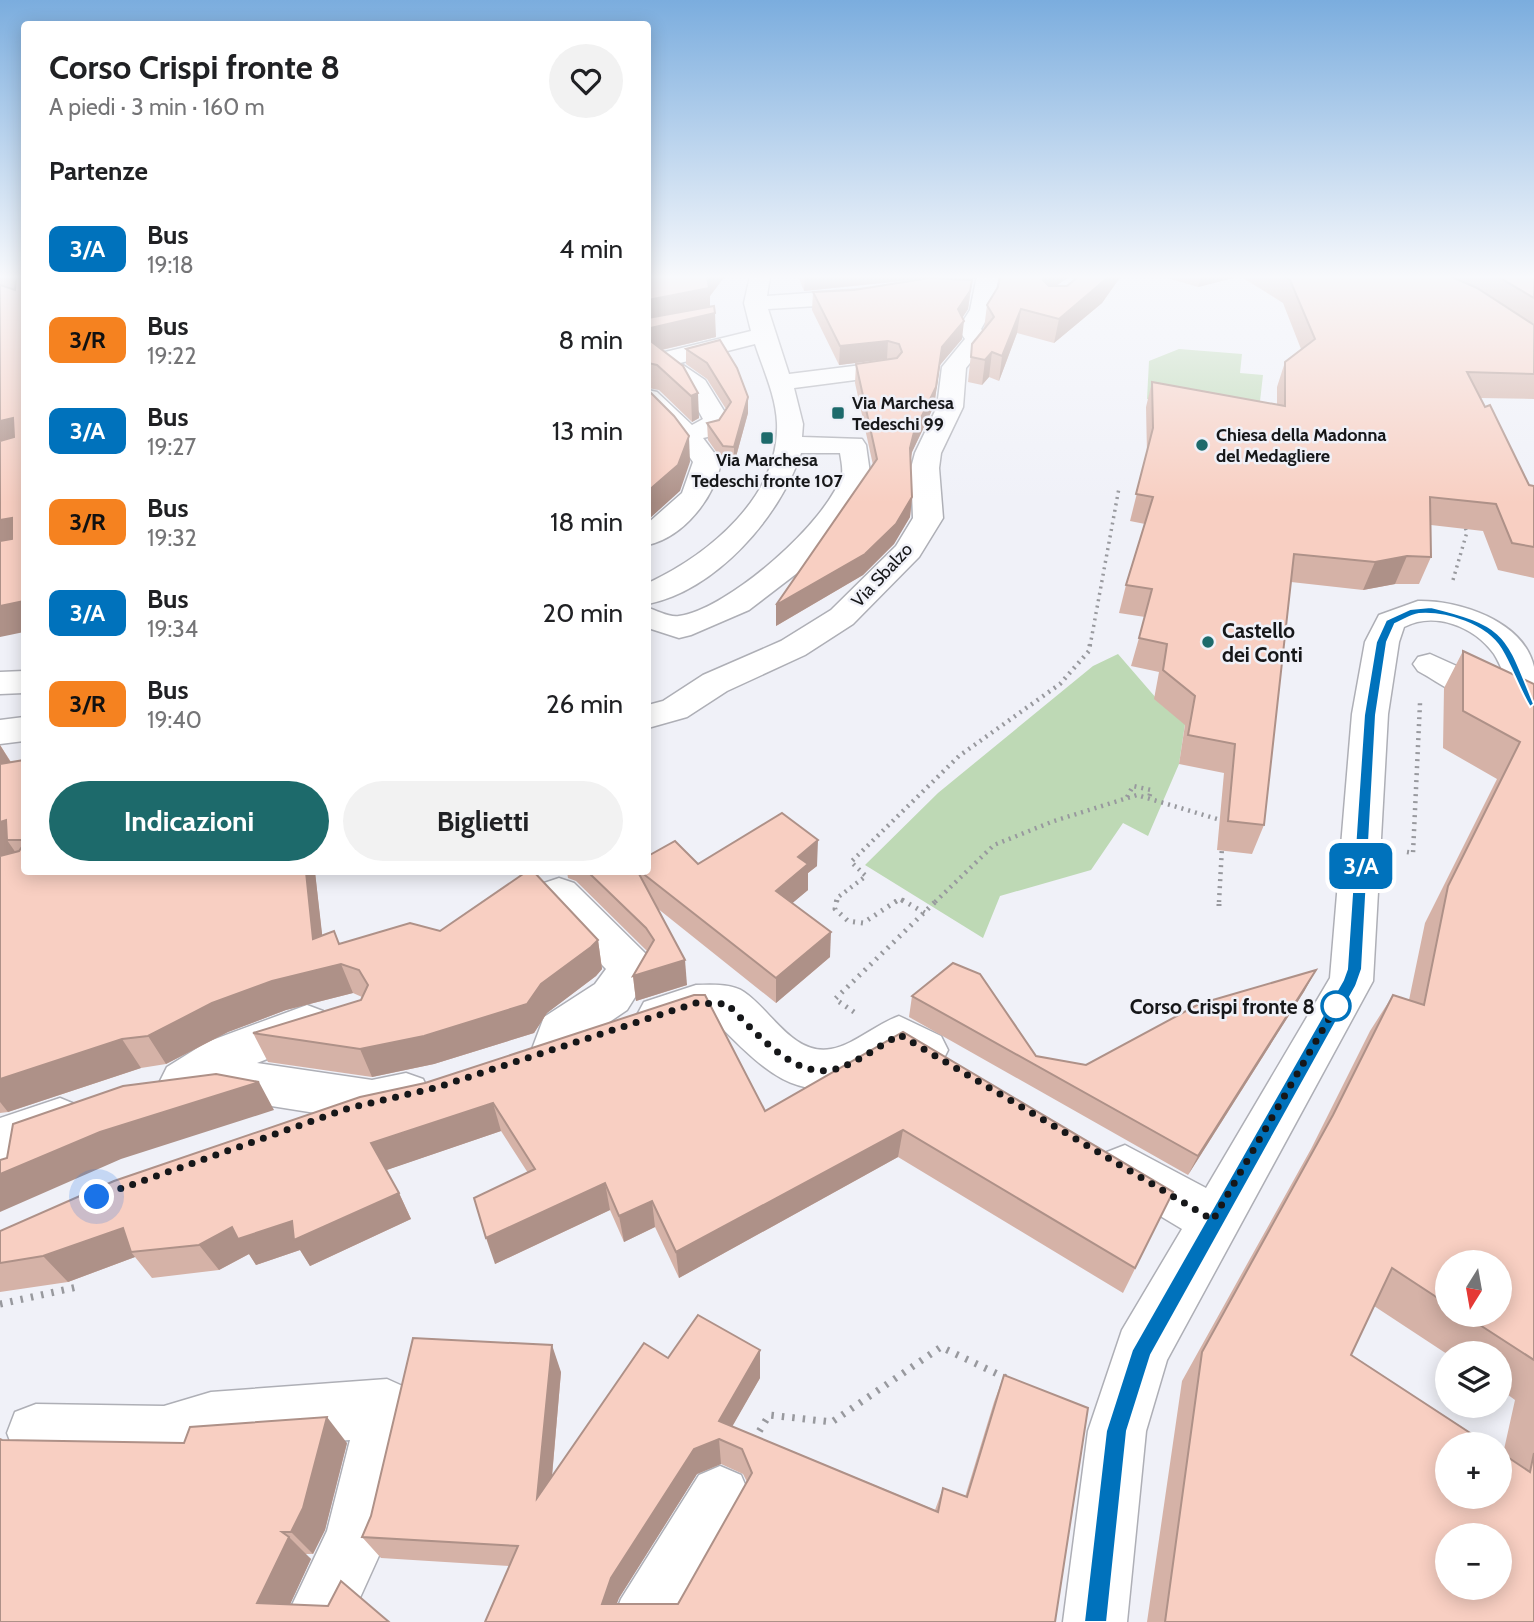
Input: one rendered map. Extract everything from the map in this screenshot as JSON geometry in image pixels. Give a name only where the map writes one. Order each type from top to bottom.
[{"type":"street","points":[[679,352],[661,360],[696,385],[716,419],[708,429],[687,434]]},
{"type":"street","points":[[651,593],[697,569],[732,543],[769,497],[780,475],[789,445],[790,422],[781,382],[768,352]]},
{"type":"street","name":"Via Sbalzo","points":[[651,716],[675,709],[715,683],[793,648],[842,617],[908,551],[928,517],[928,453],[950,407],[954,367],[967,352]]},
{"type":"street","points":[[781,382],[886,369]]},
{"type":"street","points":[[651,400],[687,434],[707,462],[705,478],[696,496],[680,514],[651,534]]},
{"type":"street","points":[[651,619],[679,628],[738,603],[798,558],[826,524],[856,473],[853,445],[789,445]]},
{"type":"street","points":[[1095,1622],[1117,1431],[1142,1350],[1350,981],[1354,969],[1370,715],[1382,642],[1390,622],[1399,615],[1431,611],[1452,603],[1489,630],[1505,646],[1534,705]]},
{"type":"street","points":[[1430,664],[1534,717]]},
{"type":"street","points":[[0,683],[21,682]]},
{"type":"street","points":[[0,732],[21,729]]},
{"type":"street","points":[[559,894],[632,967],[611,997],[560,1031],[535,1056],[696,1003],[727,1004],[767,1043],[802,1068],[835,1070],[900,1035],[958,1069]]},
{"type":"street","points":[[0,1140],[140,1095],[223,1056],[297,1026],[343,1017]]},
{"type":"street","points":[[140,1095],[233,1080],[372,1101]]},
{"type":"street","points":[[275,1133],[372,1101],[449,1084]]},
{"type":"street","points":[[1086,1145],[1213,1220]]},
{"type":"street","points":[[36,1433],[164,1435],[211,1421],[387,1408],[356,1538],[316,1622]]},
{"type":"street","points":[[644,1622],[720,1496]]},
{"type":"path","points":[[925,913],[900,899],[863,923],[848,921],[835,909],[837,898],[866,876],[851,862],[959,756],[1060,684],[1089,651],[1119,488]]},
{"type":"path","points":[[1452,603],[1467,532],[1461,520]]},
{"type":"path","points":[[1127,798],[1133,786],[1151,790],[1149,798]]},
{"type":"path","points":[[900,1035],[879,1028],[835,999],[994,845],[1054,821],[1137,794],[1224,820],[1223,832]]},
{"type":"path","points":[[1219,906],[1222,844]]},
{"type":"path","points":[[0,1304],[82,1286]]},
{"type":"path","points":[[720,1496],[769,1415],[832,1422],[941,1347],[1016,1383]]},
{"type":"green space","points":[[1172,352],[1242,354],[1240,373],[1263,375],[1259,410],[1147,399],[1149,361]]},
{"type":"green space","points":[[1118,654],[1163,706],[1187,711],[1179,764],[1148,836],[1123,823],[1091,870],[1000,896],[983,938],[865,865],[938,793],[1093,666]]},
{"type":"building","points":[[0,352],[21,352],[21,602],[0,606],[0,541],[12,539],[12,518],[0,520],[0,441],[14,437],[13,418],[0,421]]},
{"type":"building","points":[[651,352],[664,352],[683,366],[698,393],[691,396],[657,365],[651,364]]},
{"type":"building","points":[[690,352],[727,352],[737,368],[748,397],[734,447],[723,446],[707,423],[719,420],[731,402],[707,363]]},
{"type":"building","points":[[902,352],[941,352],[936,387],[914,432],[910,448],[912,497],[896,524],[865,554],[776,605],[877,459],[856,364],[897,358]]},
{"type":"building","points":[[971,352],[1004,352],[1002,356],[992,352],[985,360],[971,357]]},
{"type":"building","points":[[1298,352],[1534,352],[1534,374],[1467,372],[1485,407],[1490,405],[1529,485],[1534,486],[1534,547],[1512,543],[1496,504],[1430,497],[1431,557],[1407,556],[1375,562],[1294,554],[1264,825],[1228,821],[1235,744],[1188,735],[1195,696],[1163,670],[1167,644],[1139,638],[1152,589],[1126,585],[1153,497],[1136,494],[1153,428],[1152,382],[1285,406],[1285,362]]},
{"type":"building","points":[[651,393],[689,436],[678,465],[651,488]]},
{"type":"building","points":[[1463,651],[1534,684],[1534,1360],[1512,1346],[1512,1341],[1505,1341],[1483,1327],[1512,1327],[1512,1250],[1435,1250],[1435,1296],[1392,1268],[1351,1355],[1435,1410],[1435,1418],[1447,1418],[1469,1432],[1435,1432],[1435,1509],[1512,1509],[1512,1460],[1530,1472],[1534,1453],[1534,1622],[1165,1622],[1202,1352],[1333,1115],[1393,995],[1424,1005],[1448,886],[1520,742],[1463,711]]},
{"type":"building","points":[[21,760],[21,840],[7,840],[6,820],[0,822],[0,764]]},
{"type":"building","points":[[782,813],[818,840],[798,857],[808,864],[776,891],[831,932],[776,978],[645,875],[651,875],[651,854],[675,841],[698,864]]},
{"type":"building","points":[[21,848],[21,875],[306,875],[313,939],[334,931],[339,944],[410,923],[440,931],[522,875],[537,875],[598,940],[541,984],[527,1004],[424,1036],[360,1049],[253,1033],[361,1000],[368,985],[359,970],[341,964],[272,981],[212,1003],[148,1036],[122,1039],[0,1079],[0,856]]},
{"type":"building","points":[[591,875],[640,875],[685,960],[633,976],[654,940],[646,928]]},
{"type":"building","points":[[953,963],[980,974],[1036,1056],[1086,1065],[1199,1004],[1316,970],[1198,1156],[912,996]]},
{"type":"building","points":[[694,995],[705,995],[765,1111],[903,1032],[1173,1192],[1135,1268],[903,1130],[676,1252],[652,1201],[619,1216],[605,1183],[486,1238],[474,1198],[535,1169],[493,1103],[371,1143],[399,1193],[294,1240],[292,1221],[238,1239],[232,1227],[199,1245],[131,1252],[123,1228],[43,1256],[0,1263],[0,1231],[114,1181],[360,1097],[425,1083]]},
{"type":"building","points":[[216,1074],[259,1082],[100,1132],[0,1174],[0,1160],[7,1158],[13,1124],[123,1086]]},
{"type":"building","points":[[698,1315],[760,1350],[719,1421],[938,1512],[943,1488],[967,1497],[1004,1375],[1088,1408],[1055,1622],[485,1622],[518,1546],[362,1537],[371,1516],[413,1338],[552,1345],[537,1498],[644,1343],[668,1358]],"holes":[[[719,1439],[742,1449],[752,1473],[678,1604],[602,1604],[611,1578],[694,1449]]]},
{"type":"building","points":[[327,1417],[303,1508],[291,1532],[282,1532],[289,1537],[257,1603],[328,1606],[341,1581],[389,1622],[0,1622],[0,1439],[184,1443],[190,1427]]},
{"type":"bus line","name":"3/A","points":[[1095,1622],[1117,1431],[1142,1350],[1350,981],[1354,969],[1370,715],[1382,642],[1390,622],[1399,615],[1414,611],[1431,611],[1454,614],[1489,630],[1505,646],[1534,704]]},
{"type":"place","name":"Via Marchesa Tedeschi 99","points":[[838,413]]},
{"type":"place","name":"Via Marchesa Tedeschi fronte 107","points":[[767,438]]},
{"type":"place","name":"Chiesa della Madonna del Medagliere","points":[[1202,445]]},
{"type":"place","name":"Castello dei Conti","points":[[1208,642]]},
{"type":"place","name":"Corso Crispi fronte 8","points":[[1336,1006]]},
{"type":"route","points":[[97,1197],[215,1153],[349,1108],[435,1088],[696,1003],[727,1004],[767,1043],[802,1068],[835,1070],[900,1035],[1213,1220],[1338,1003],[1336,1006]]}]
